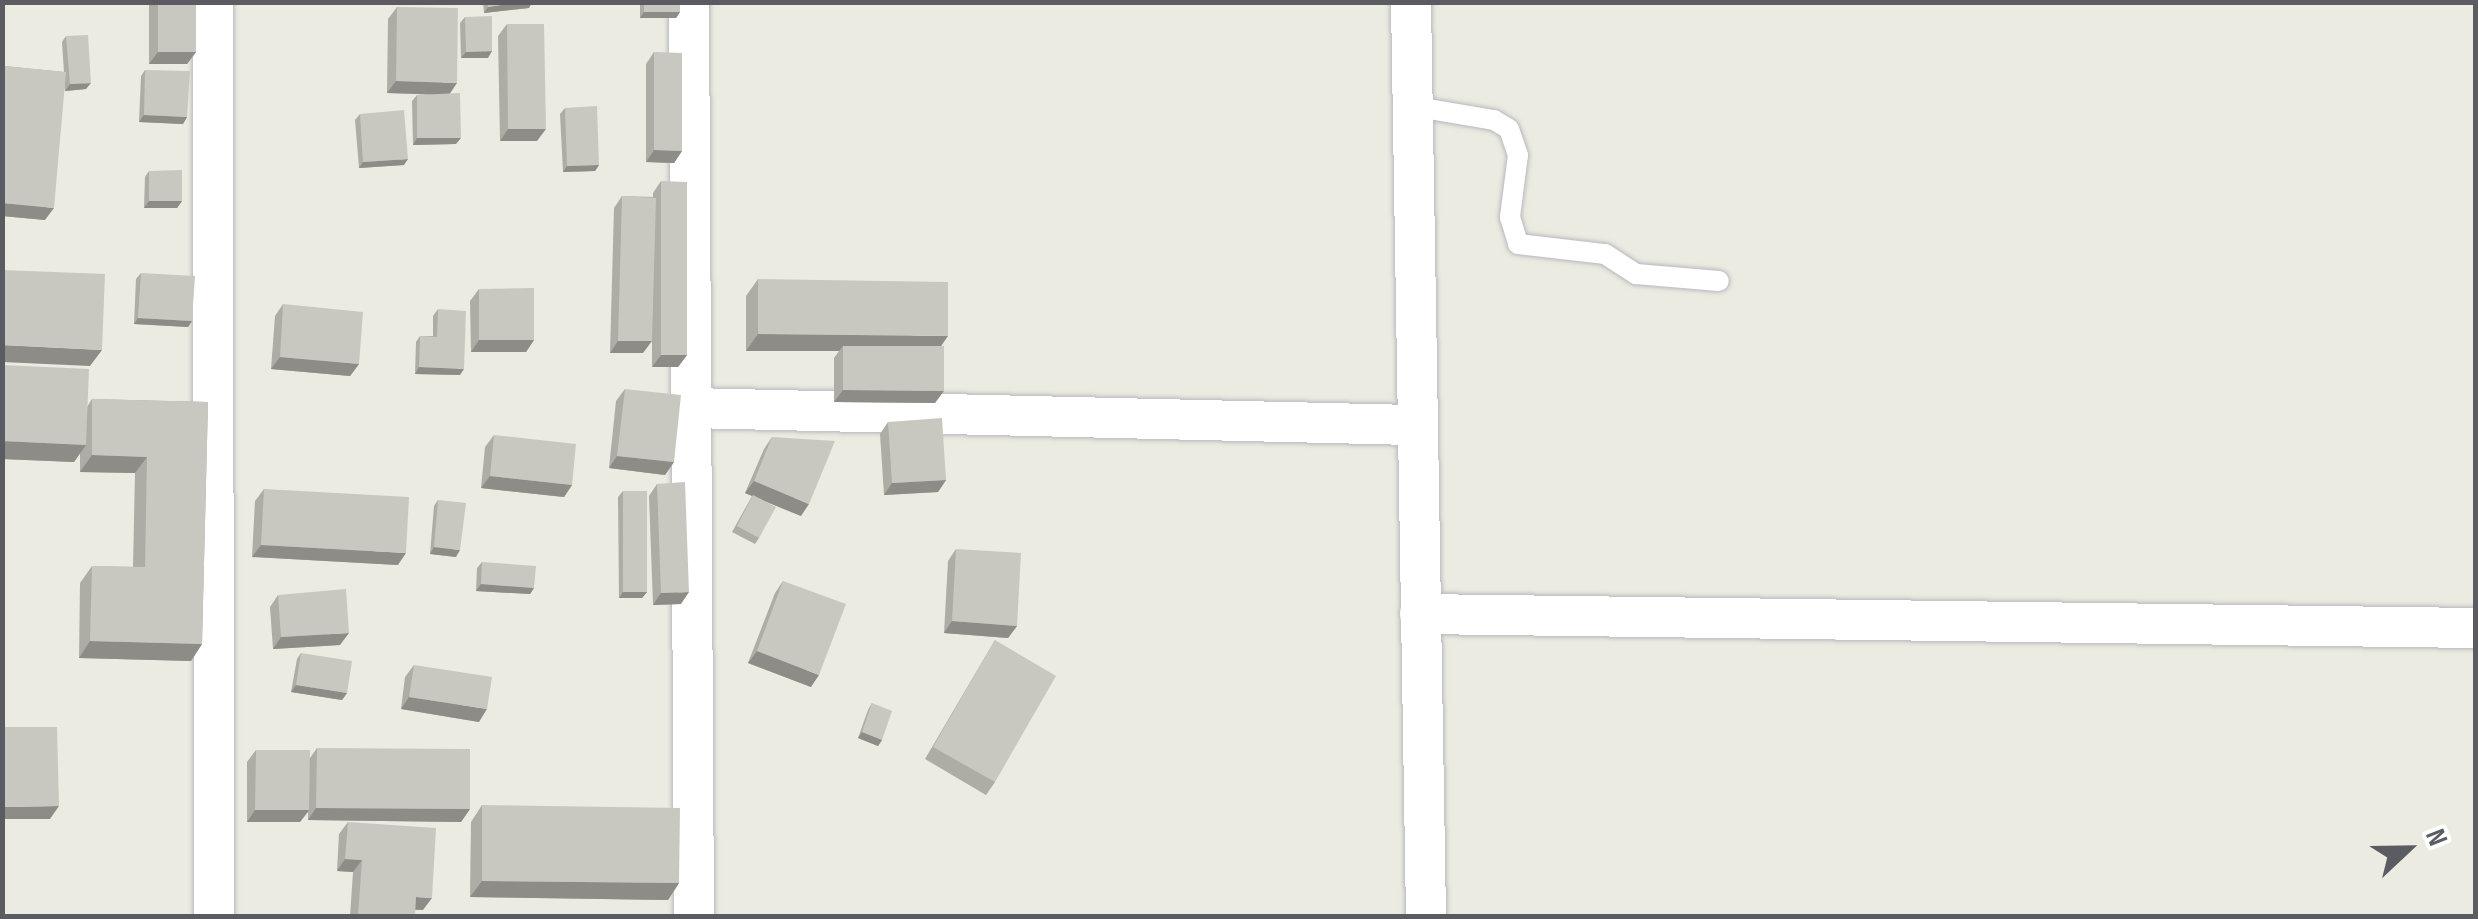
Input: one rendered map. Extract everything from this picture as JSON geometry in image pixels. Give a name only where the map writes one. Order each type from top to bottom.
[{"type":"street","points":[[213,2],[214,916]]},
{"type":"street","points":[[689,2],[694,916]]},
{"type":"street","points":[[1411,2],[1426,916]]},
{"type":"street","points":[[691,408],[1416,425]]},
{"type":"street","points":[[1420,614],[2476,628]]},
{"type":"lane","points":[[1412,106],[1494,120],[1509,130],[1518,156],[1510,217],[1518,244],[1605,254],[1636,274],[1719,280]]},
{"type":"building","points":[[158,2],[196,2],[196,52],[158,52]]},
{"type":"building","points":[[488,2],[522,2],[488,7]]},
{"type":"building","points":[[644,2],[680,2],[680,12],[644,12]]},
{"type":"building","points":[[397,7],[458,8],[457,83],[396,81]]},
{"type":"building","points":[[492,16],[492,51],[466,52],[465,17]]},
{"type":"building","points":[[507,24],[544,24],[546,129],[508,129]]},
{"type":"building","points":[[88,35],[91,83],[70,84],[66,36]]},
{"type":"building","points":[[654,52],[682,53],[682,151],[654,150]]},
{"type":"building","points":[[4,66],[66,72],[54,208],[2,203]]},
{"type":"building","points":[[145,70],[190,71],[187,117],[144,115]]},
{"type":"building","points":[[460,93],[461,138],[417,138],[417,95]]},
{"type":"building","points":[[597,106],[599,165],[567,166],[565,108]]},
{"type":"building","points":[[404,110],[408,159],[363,162],[360,114]]},
{"type":"building","points":[[182,170],[182,201],[149,201],[149,171]]},
{"type":"building","points":[[661,181],[687,182],[687,355],[661,355]]},
{"type":"building","points":[[622,196],[656,198],[652,341],[618,341]]},
{"type":"building","points":[[2,270],[105,274],[102,350],[2,345]]},
{"type":"building","points":[[141,273],[195,276],[192,321],[138,318]]},
{"type":"building","points":[[758,279],[948,282],[948,336],[758,334]]},
{"type":"building","points":[[534,288],[534,340],[479,340],[479,289]]},
{"type":"building","points":[[283,304],[363,312],[359,364],[280,357]]},
{"type":"building","points":[[438,309],[466,311],[464,369],[419,367],[420,336],[437,337]]},
{"type":"building","points":[[843,346],[944,346],[944,391],[843,390]]},
{"type":"building","points":[[2,365],[89,369],[86,445],[2,441]]},
{"type":"building","points":[[625,389],[681,395],[674,462],[617,456]]},
{"type":"building","points":[[92,399],[208,402],[202,644],[90,641],[92,566],[145,567],[147,457],[92,455]]},
{"type":"building","points":[[942,418],[946,480],[892,483],[888,422]]},
{"type":"building","points":[[494,435],[576,444],[572,485],[490,476]]},
{"type":"building","points":[[772,437],[835,441],[809,504],[754,481]]},
{"type":"building","points":[[685,482],[689,592],[661,593],[657,484]]},
{"type":"building","points":[[264,489],[409,497],[406,553],[261,545]]},
{"type":"building","points":[[623,491],[647,491],[647,592],[623,592]]},
{"type":"building","points":[[753,495],[776,507],[759,538],[737,526]]},
{"type":"building","points":[[438,500],[466,503],[460,550],[434,547]]},
{"type":"building","points":[[956,549],[1021,553],[1017,626],[952,621]]},
{"type":"building","points":[[482,562],[536,566],[534,588],[481,584]]},
{"type":"building","points":[[783,581],[846,604],[819,675],[757,651]]},
{"type":"building","points":[[346,589],[349,633],[281,637],[278,595]]},
{"type":"building","points":[[995,640],[1056,676],[995,782],[933,747]]},
{"type":"building","points":[[301,653],[352,661],[347,693],[296,685]]},
{"type":"building","points":[[414,665],[492,677],[487,709],[409,697]]},
{"type":"building","points":[[872,703],[892,711],[882,740],[862,732]]},
{"type":"building","points":[[2,727],[57,727],[59,806],[2,807]]},
{"type":"building","points":[[317,748],[470,749],[470,809],[316,808]]},
{"type":"building","points":[[256,750],[310,750],[309,810],[255,810]]},
{"type":"building","points":[[482,805],[680,808],[679,883],[482,881]]},
{"type":"building","points":[[348,822],[436,828],[432,898],[416,897],[415,916],[358,916],[362,860],[345,859]]}]
